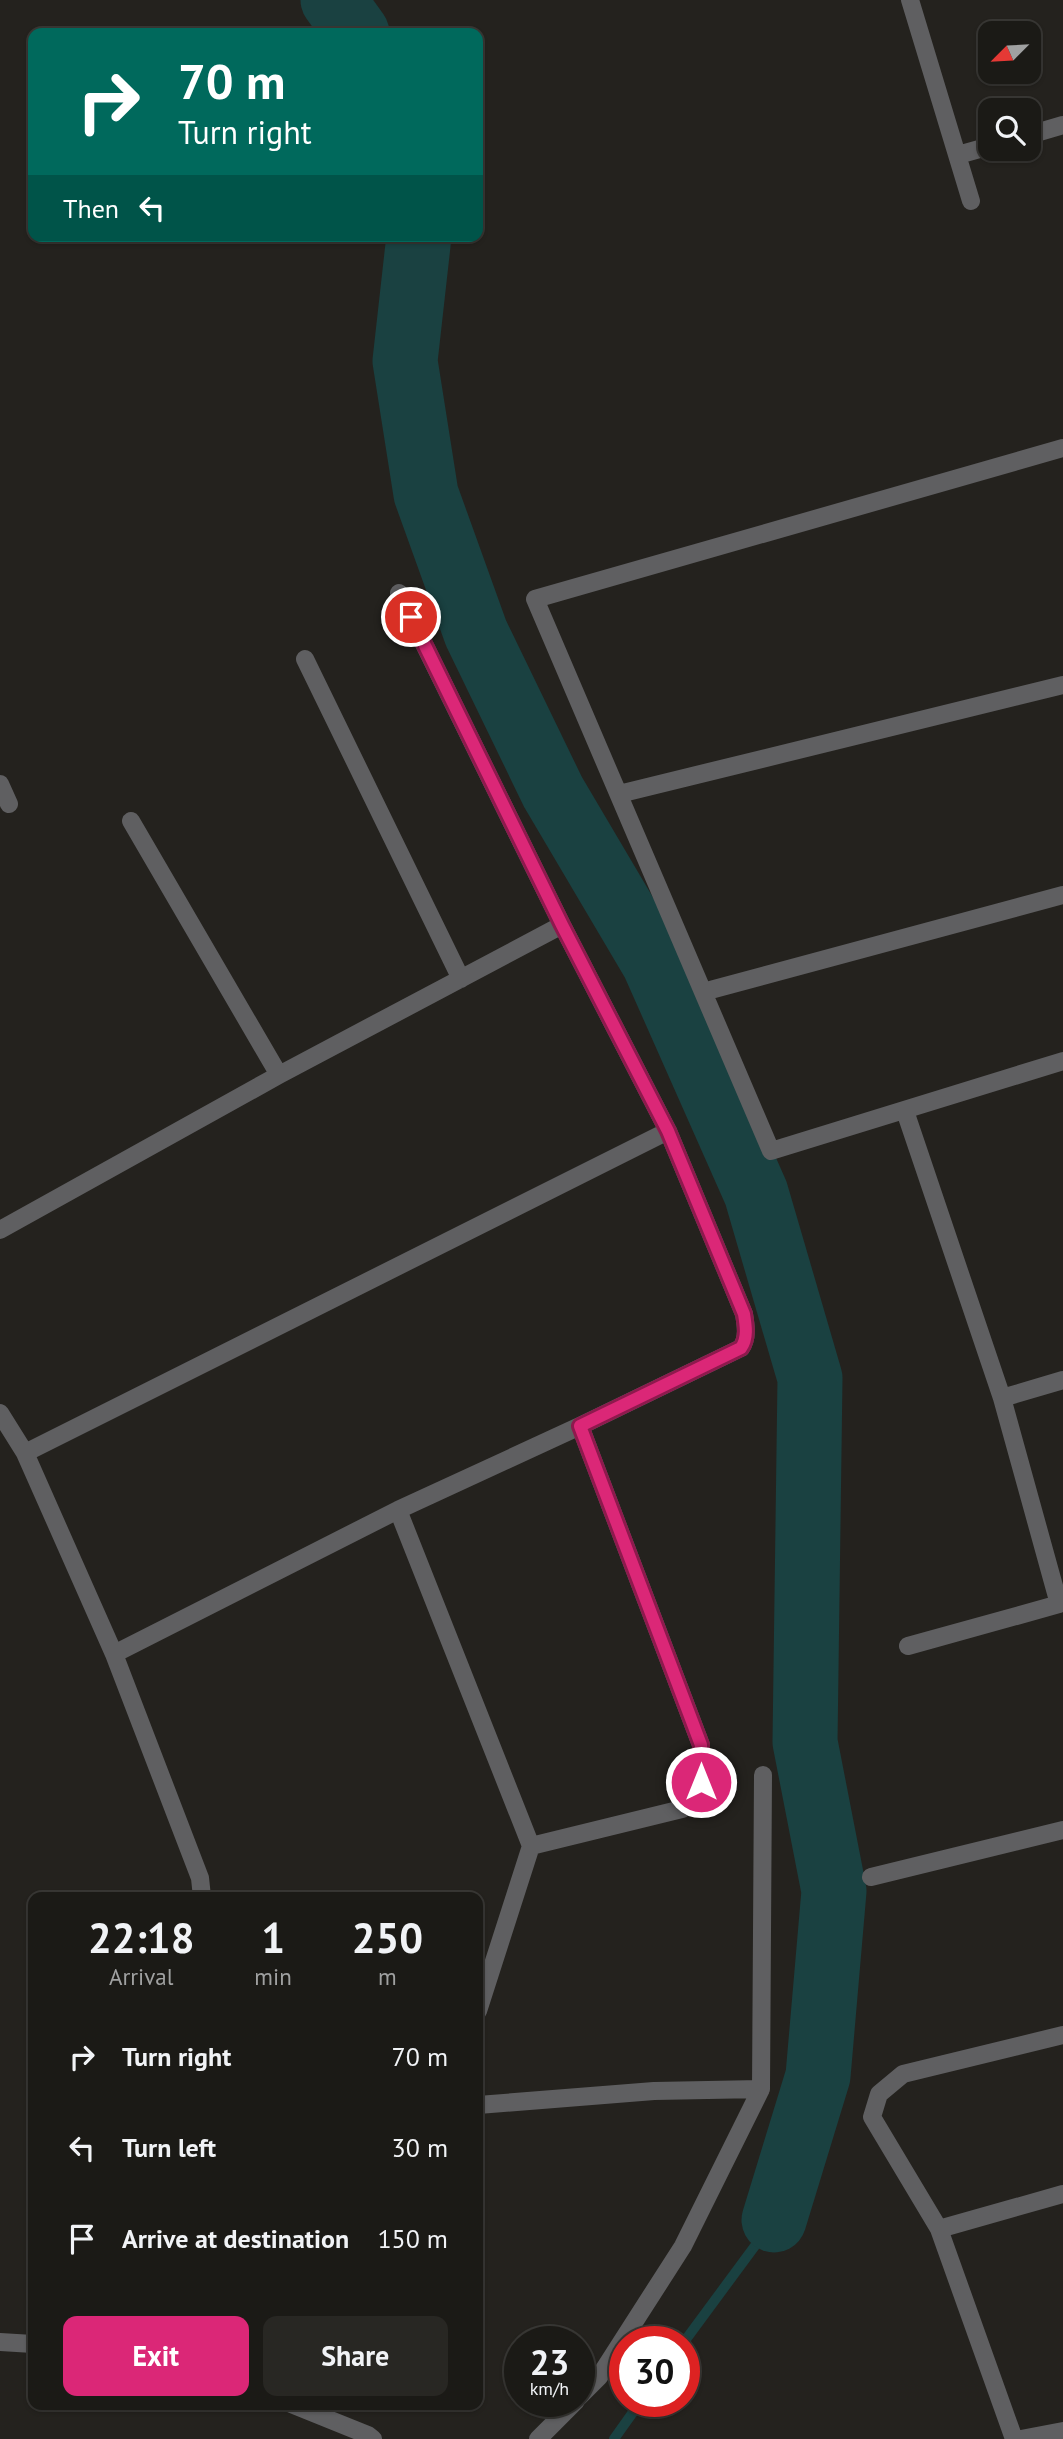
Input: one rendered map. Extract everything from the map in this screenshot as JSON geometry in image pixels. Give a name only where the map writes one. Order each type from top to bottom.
[{"type":"street","points":[[910,0],[971,201]]},
{"type":"street","points":[[1041,131],[1063,125]]},
{"type":"street","points":[[958,155],[978,149]]},
{"type":"street","points":[[1063,449],[535,599],[771,1151],[1063,1061]]},
{"type":"street","points":[[114,1654],[398,1510],[741,1348],[745,1342],[744,1314],[668,1131],[562,925],[399,593]]},
{"type":"street","points":[[305,659],[461,979]]},
{"type":"street","points":[[619,794],[1063,685]]},
{"type":"street","points":[[0,784],[9,804]]},
{"type":"street","points":[[131,821],[279,1075]]},
{"type":"street","points":[[703,992],[1063,895]]},
{"type":"street","points":[[0,1230],[279,1075],[562,925]]},
{"type":"street","points":[[905,1111],[1002,1398],[1061,1603],[908,1646]]},
{"type":"street","points":[[25,1454],[668,1131]]},
{"type":"street","points":[[1002,1398],[1063,1380]]},
{"type":"street","points":[[0,1413],[25,1454],[114,1654],[200,1878],[201,1892]]},
{"type":"street","points":[[531,1846],[682,1809],[701,1782],[701,1745],[580,1426]]},
{"type":"street","points":[[398,1510],[531,1846],[483,1995]]},
{"type":"street","points":[[595,2381],[683,2246],[761,2089],[763,1775]]},
{"type":"street","points":[[871,1877],[1063,1830]]},
{"type":"street","points":[[1014,2439],[939,2229],[872,2117],[879,2094],[903,2074],[1063,2035]]},
{"type":"street","points":[[483,2105],[654,2091],[761,2089]]},
{"type":"street","points":[[939,2229],[1063,2194]]},
{"type":"street","points":[[0,2342],[28,2344]]},
{"type":"street","points":[[307,2410],[373,2439]]},
{"type":"street","points":[[538,2439],[560,2417]]},
{"type":"street","points":[[1021,2439],[1062,2434]]},
{"type":"waterway","points":[[333,0],[353,28]]},
{"type":"waterway","points":[[418,242],[405,361],[426,494],[476,633],[553,792],[654,963],[756,1193],[810,1378],[805,1742],[834,1891],[818,2076],[774,2220]]},
{"type":"waterway","points":[[696,2326],[774,2220]]},
{"type":"waterway","points":[[614,2439],[630,2417]]},
{"type":"route","points":[[411,617],[562,925],[668,1131],[744,1314],[745,1342],[741,1348],[580,1426],[701,1745],[701,1782]]}]
